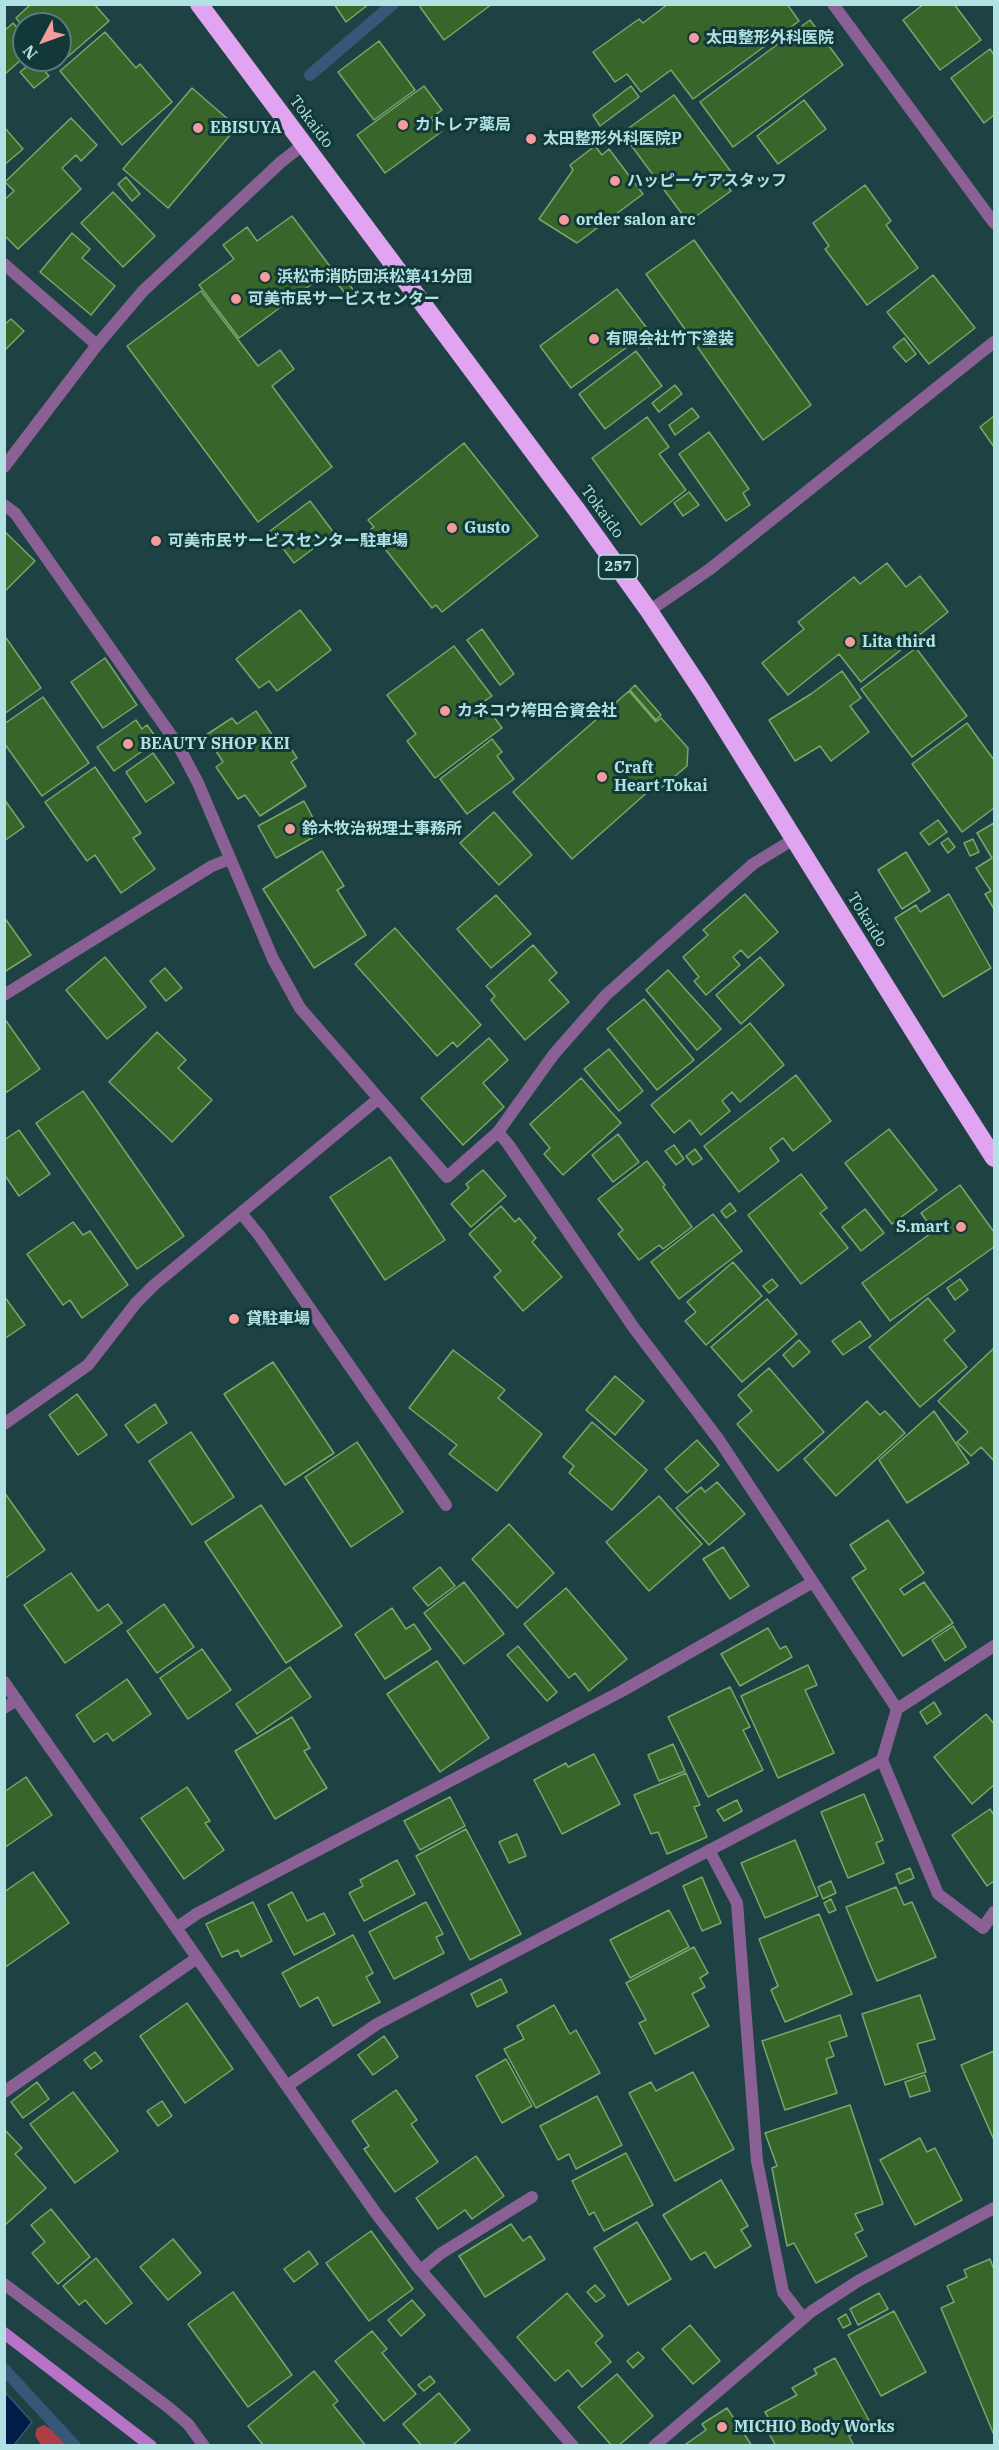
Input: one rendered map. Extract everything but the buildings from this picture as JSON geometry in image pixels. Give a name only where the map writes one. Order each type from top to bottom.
[{"type":"highway","name":"Tokaido","points":[[199,4],[576,509],[649,611],[702,691],[994,1158]]},
{"type":"street","points":[[833,4],[994,223]]},
{"type":"street","points":[[4,467],[97,345],[143,291],[281,162],[304,144]]},
{"type":"street","points":[[4,264],[97,345]]},
{"type":"street","points":[[649,611],[710,569],[994,342]]},
{"type":"street","points":[[4,505],[15,513],[178,745],[198,783],[273,959],[300,1008],[447,1177],[498,1132],[554,1054],[606,995],[753,864],[794,839]]},
{"type":"street","points":[[4,995],[212,866],[230,859]]},
{"type":"street","points":[[4,1424],[88,1365],[146,1292],[378,1099]]},
{"type":"street","points":[[498,1132],[634,1328],[719,1440],[897,1709]]},
{"type":"street","points":[[241,1213],[259,1235],[446,1505]]},
{"type":"street","points":[[176,1928],[198,1913],[622,1691],[813,1582]]},
{"type":"street","points":[[994,1646],[897,1709],[882,1760],[938,1894],[983,1928],[994,1912]]},
{"type":"street","points":[[4,1682],[355,2185],[421,2271],[573,2445]]},
{"type":"street","points":[[4,1708],[17,1700]]},
{"type":"street","points":[[287,2086],[377,2024],[882,1760]]},
{"type":"street","points":[[709,1850],[736,1903],[757,2161],[783,2292],[803,2318]]},
{"type":"street","points":[[4,2092],[197,1958]]},
{"type":"street","points":[[421,2271],[440,2254],[532,2197]]},
{"type":"street","points":[[654,2445],[803,2318],[858,2281],[994,2208]]},
{"type":"street","points":[[4,2283],[168,2407],[188,2424],[204,2445]]},
{"type":"street","points":[[4,2333],[151,2445]]},
{"type":"shaded area","points":[[44,2425],[66,2445],[41,2445],[35,2435],[37,2428]]},
{"type":"water","points":[[5,2392],[32,2422],[14,2445],[5,2445]]},
{"type":"waterway","points":[[310,75],[393,4]]},
{"type":"waterway","points":[[4,2369],[75,2446]]},
{"type":"place","name":"太田整形外科医院","points":[[694,38]]},
{"type":"place","name":"カトレア薬局","points":[[403,125]]},
{"type":"place","name":"EBISUYA","points":[[198,128]]},
{"type":"place","name":"太田整形外科医院P","points":[[531,139]]},
{"type":"place","name":"ハッピーケアスタッフ","points":[[615,181]]},
{"type":"place","name":"order salon arc","points":[[564,220]]},
{"type":"place","name":"浜松市消防団浜松第41分団","points":[[265,277]]},
{"type":"place","name":"可美市民サービスセンター","points":[[236,299]]},
{"type":"place","name":"有限会社竹下塗装","points":[[594,339]]},
{"type":"place","name":"Gusto","points":[[452,528]]},
{"type":"place","name":"可美市民サービスセンター駐車場","points":[[156,541]]},
{"type":"place","name":"Lita third","points":[[850,642]]},
{"type":"place","name":"カネコウ袴田合資会社","points":[[445,711]]},
{"type":"place","name":"BEAUTY SHOP KEI","points":[[128,744]]},
{"type":"place","name":"Craft Heart Tokai","points":[[602,777]]},
{"type":"place","name":"鈴木牧治税理士事務所","points":[[290,829]]},
{"type":"place","name":"S.mart","points":[[961,1227]]},
{"type":"place","name":"貸駐車場","points":[[234,1319]]},
{"type":"place","name":"MICHIO Body Works","points":[[722,2427]]}]
